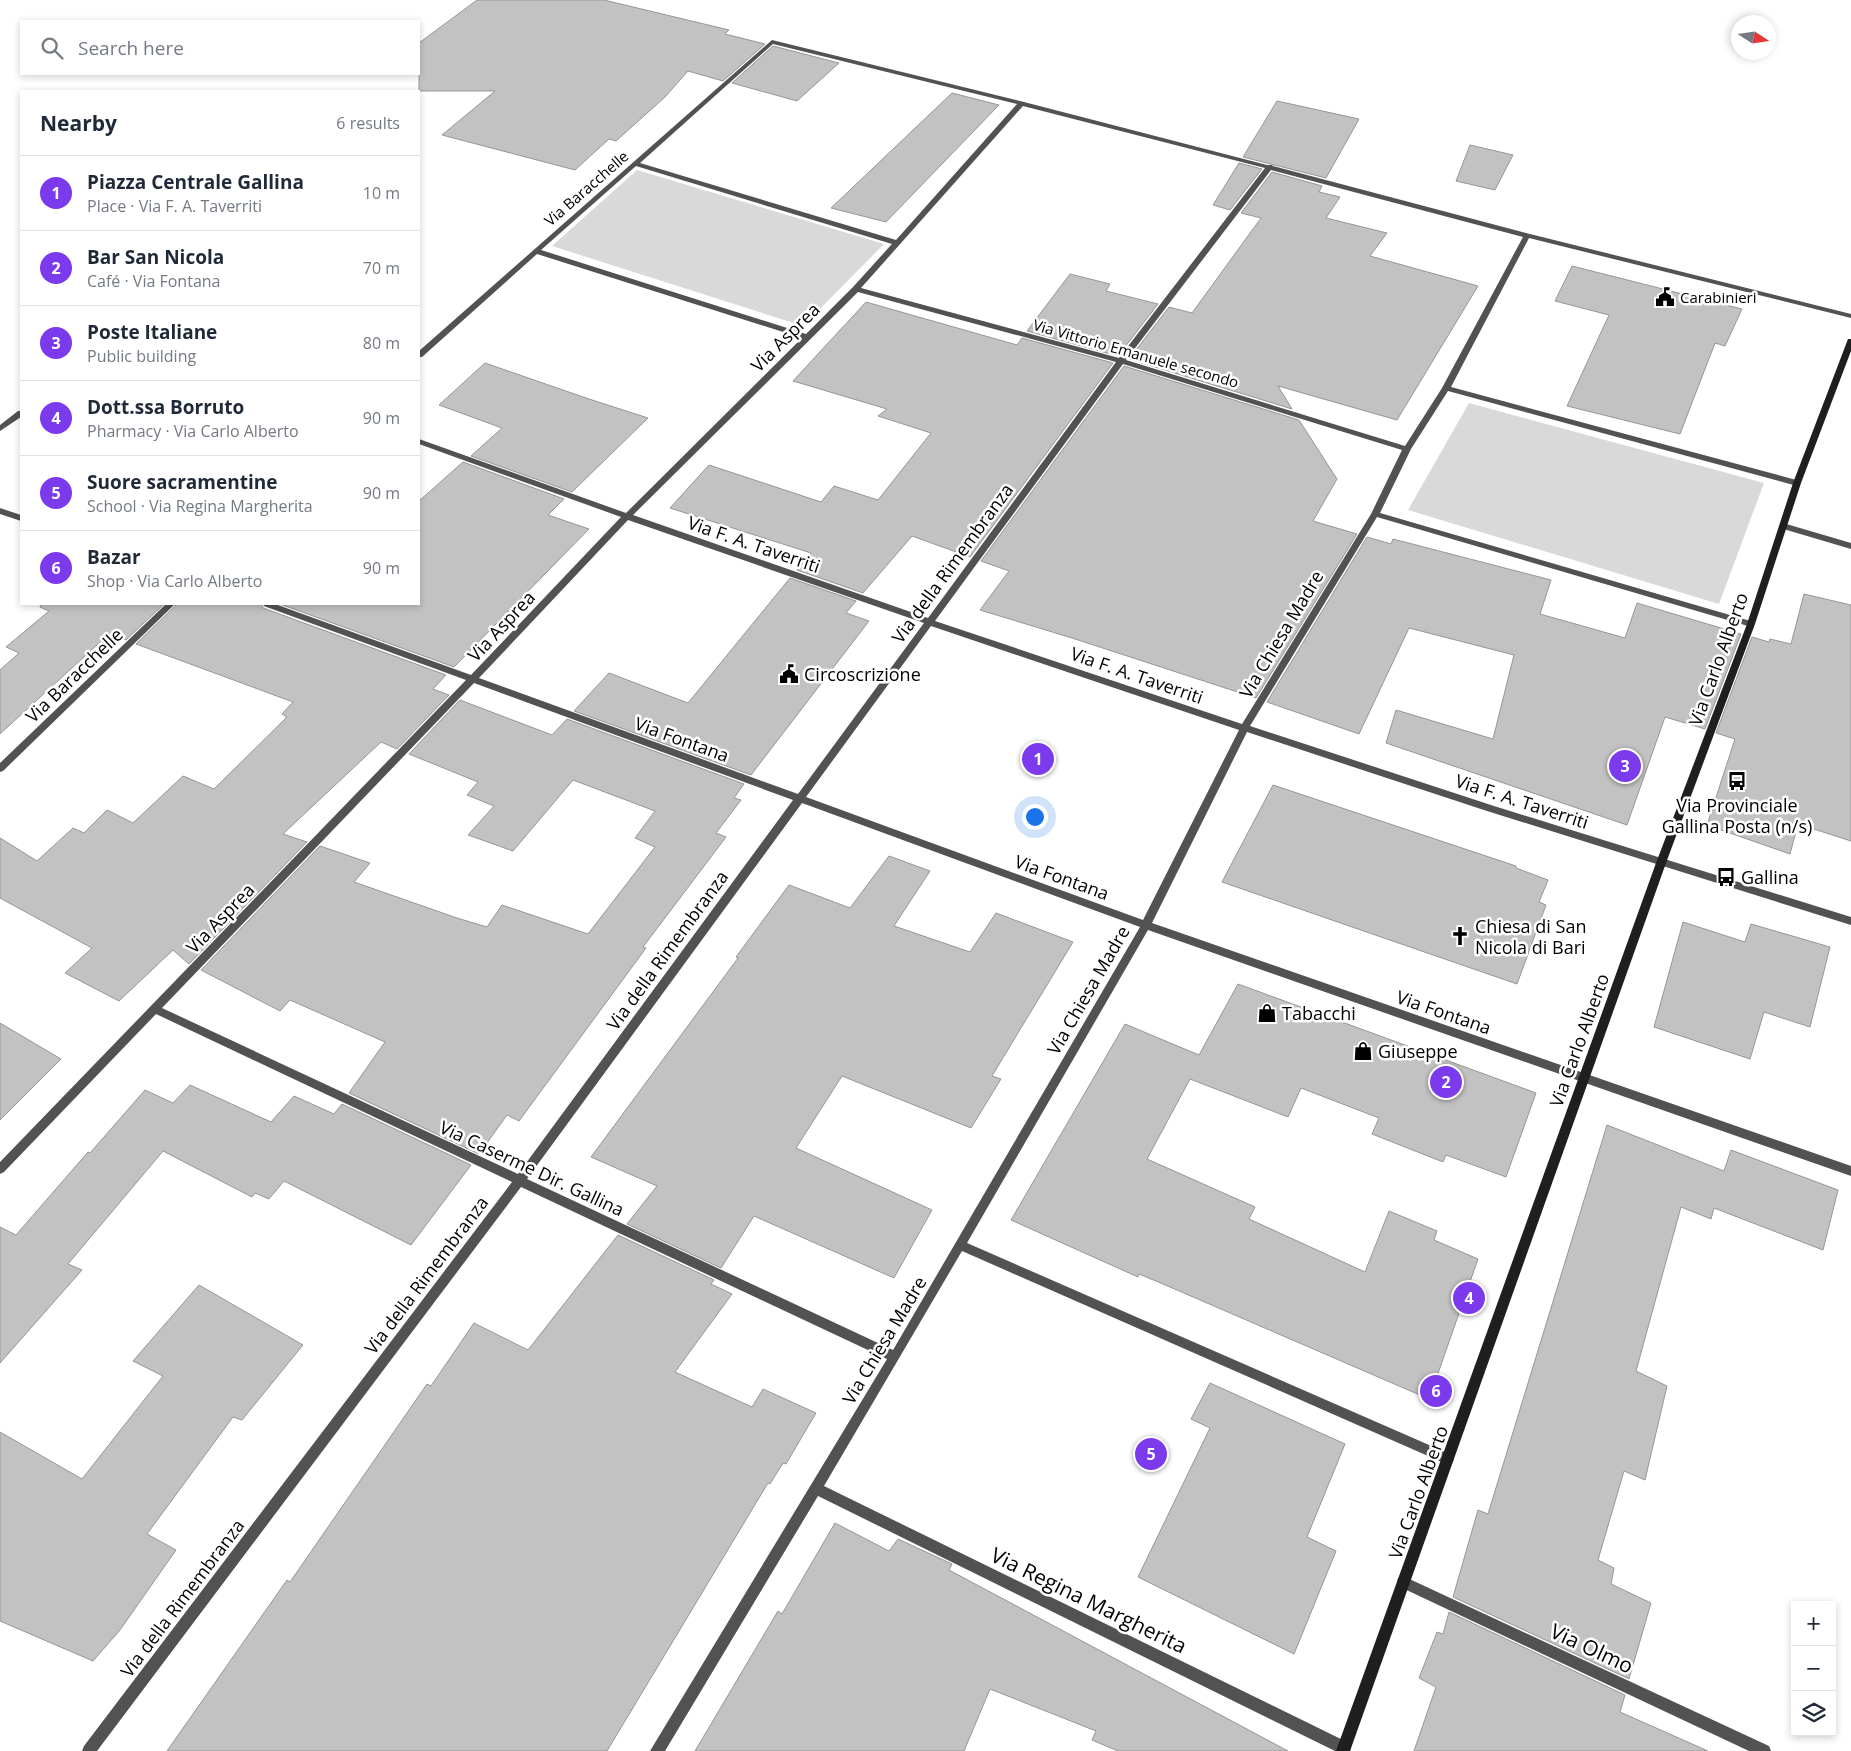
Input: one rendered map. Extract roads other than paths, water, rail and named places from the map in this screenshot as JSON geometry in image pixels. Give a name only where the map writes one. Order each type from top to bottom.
[{"type":"street","name":"Via Baracchelle","points":[[420,354],[772,42],[1022,103]]},
{"type":"street","points":[[1022,103],[1270,166],[1528,235],[1851,316]]},
{"type":"street","name":"Via Asprea","points":[[0,1169],[473,679],[626,517],[856,289],[1022,103]]},
{"type":"street","points":[[635,164],[897,243]]},
{"type":"street","name":"Via della Rimembranza","points":[[89,1751],[519,1181],[931,622],[1120,361],[1270,166]]},
{"type":"street","name":"Via Chiesa Madre","points":[[657,1751],[896,1357],[1146,925],[1244,728],[1375,514],[1407,449],[1446,388],[1528,235]]},
{"type":"street","points":[[536,251],[808,337]]},
{"type":"street","name":"Via Vittorio Emanuele secondo","points":[[856,289],[1120,361],[1407,449]]},
{"type":"street","name":"Via Carlo Alberto","points":[[1344,1750],[1661,863],[1750,624],[1797,483],[1851,341]]},
{"type":"street","points":[[1446,388],[1797,483]]},
{"type":"street","points":[[0,429],[20,414]]},
{"type":"street","name":"Via F. A. Taverriti","points":[[420,442],[626,517],[1244,728],[1661,863],[1851,921]]},
{"type":"street","points":[[0,511],[20,518]]},
{"type":"street","points":[[1375,514],[1750,624]]},
{"type":"street","points":[[1782,526],[1851,546]]},
{"type":"street","name":"Via Baracchelle","points":[[0,769],[170,605]]},
{"type":"street","name":"Via Fontana","points":[[269,605],[1146,925],[1851,1171]]},
{"type":"street","name":"Via Caserme Dir. Gallina","points":[[155,1009],[896,1357]]},
{"type":"street","points":[[960,1245],[1448,1459]]},
{"type":"street","name":"Via Regina Margherita","points":[[816,1488],[1344,1750]]},
{"type":"street","name":"Via Olmo","points":[[1403,1582],[1764,1751]]},
{"type":"place","name":"Carabinieri","points":[[1665,297]]},
{"type":"place","name":"Circoscrizione","points":[[789,674]]},
{"type":"place","name":"Piazza Centrale Gallina","points":[[1038,759]]},
{"type":"place","name":"Poste Italiane","points":[[1625,766]]},
{"type":"place","name":"Via Provinciale Gallina Posta (n/s)","points":[[1737,781]]},
{"type":"place","name":"Gallina","points":[[1726,877]]},
{"type":"place","name":"Chiesa di San Nicola di Bari","points":[[1460,936]]},
{"type":"place","name":"Tabacchi","points":[[1267,1013]]},
{"type":"place","name":"Giuseppe","points":[[1363,1051]]},
{"type":"place","name":"Bar San Nicola","points":[[1446,1082]]},
{"type":"place","name":"Dott.ssa Borruto","points":[[1469,1298]]},
{"type":"place","name":"Bazar","points":[[1436,1391]]},
{"type":"place","name":"Suore sacramentine","points":[[1151,1454]]}]
